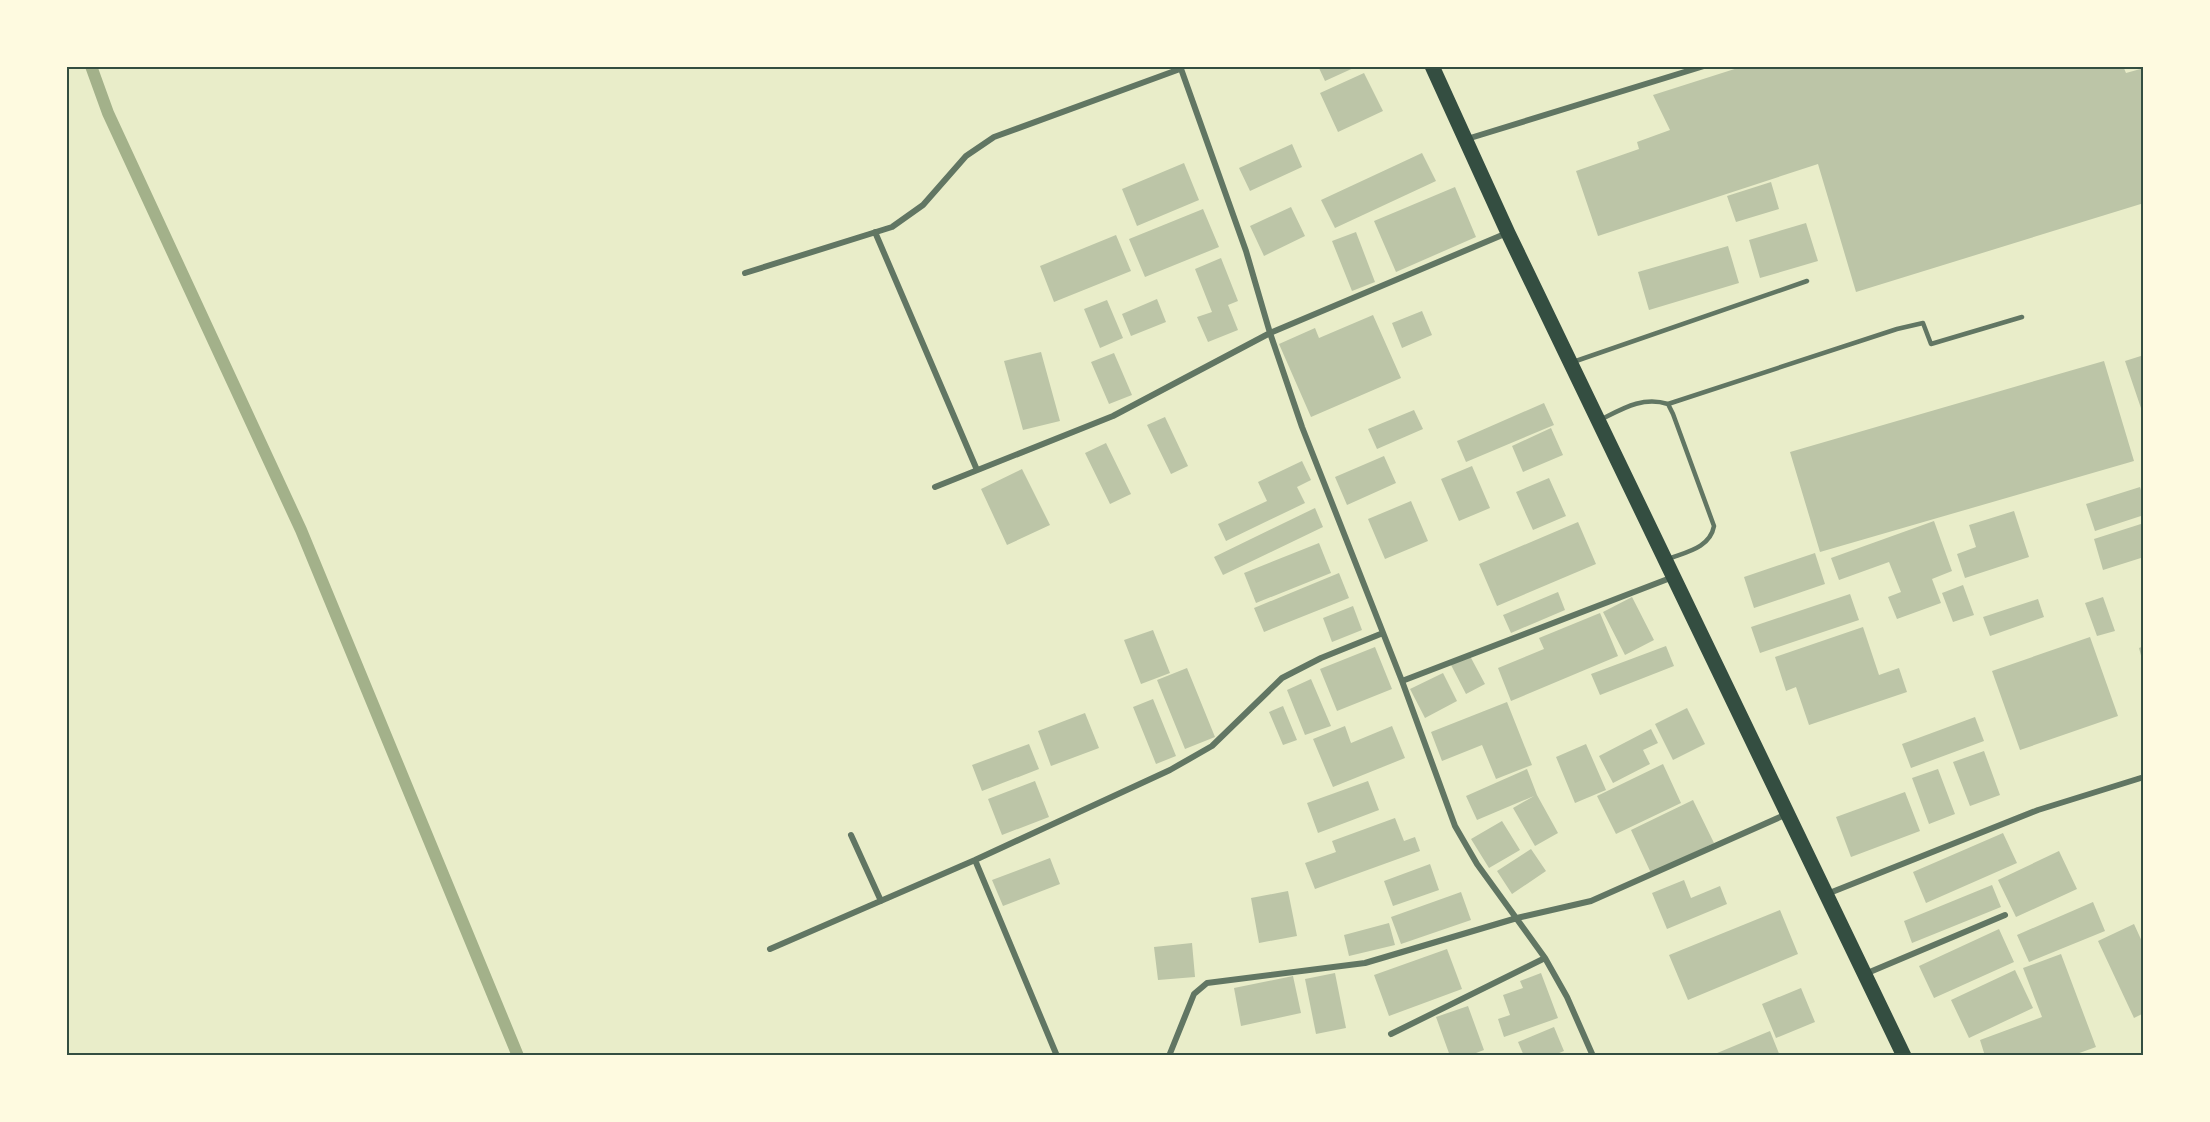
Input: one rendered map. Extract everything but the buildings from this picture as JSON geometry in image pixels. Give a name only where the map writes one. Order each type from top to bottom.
[{"type":"main road","points":[[1431,66],[1570,363],[1789,813],[1904,1056]]},
{"type":"street","points":[[1467,140],[1704,66]]},
{"type":"street","points":[[745,273],[892,227],[923,205],[966,156],[994,137],[1180,67],[1246,251],[1270,333],[1302,426],[1402,681],[1455,826],[1477,864],[1545,958],[1567,998],[1593,1056]]},
{"type":"street","points":[[875,232],[977,470]]},
{"type":"street","points":[[935,487],[1113,416],[1270,333],[1508,232]]},
{"type":"street","points":[[1402,681],[1674,577]]},
{"type":"street","points":[[770,949],[975,860],[1170,770],[1212,746],[1282,678],[1321,658],[1383,633]]},
{"type":"street","points":[[1827,894],[2038,810],[2144,777]]},
{"type":"street","points":[[1169,1056],[1194,994],[1207,983],[1365,963],[1517,918],[1591,901],[1789,813]]},
{"type":"street","points":[[851,835],[881,901]]},
{"type":"street","points":[[975,860],[1057,1056]]},
{"type":"street","points":[[1865,974],[2005,915]]},
{"type":"street","points":[[1390,1034],[1545,958]]},
{"type":"lane","points":[[1570,363],[1807,281]]},
{"type":"lane","points":[[1598,421],[1634,404],[1654,400],[1668,404],[1897,329],[1923,323],[1931,344],[2022,317]]},
{"type":"lane","points":[[1665,560],[1704,545],[1713,536],[1714,526],[1668,404]]},
{"type":"waterway","points":[[91,66],[108,113],[301,530],[518,1056]]}]
